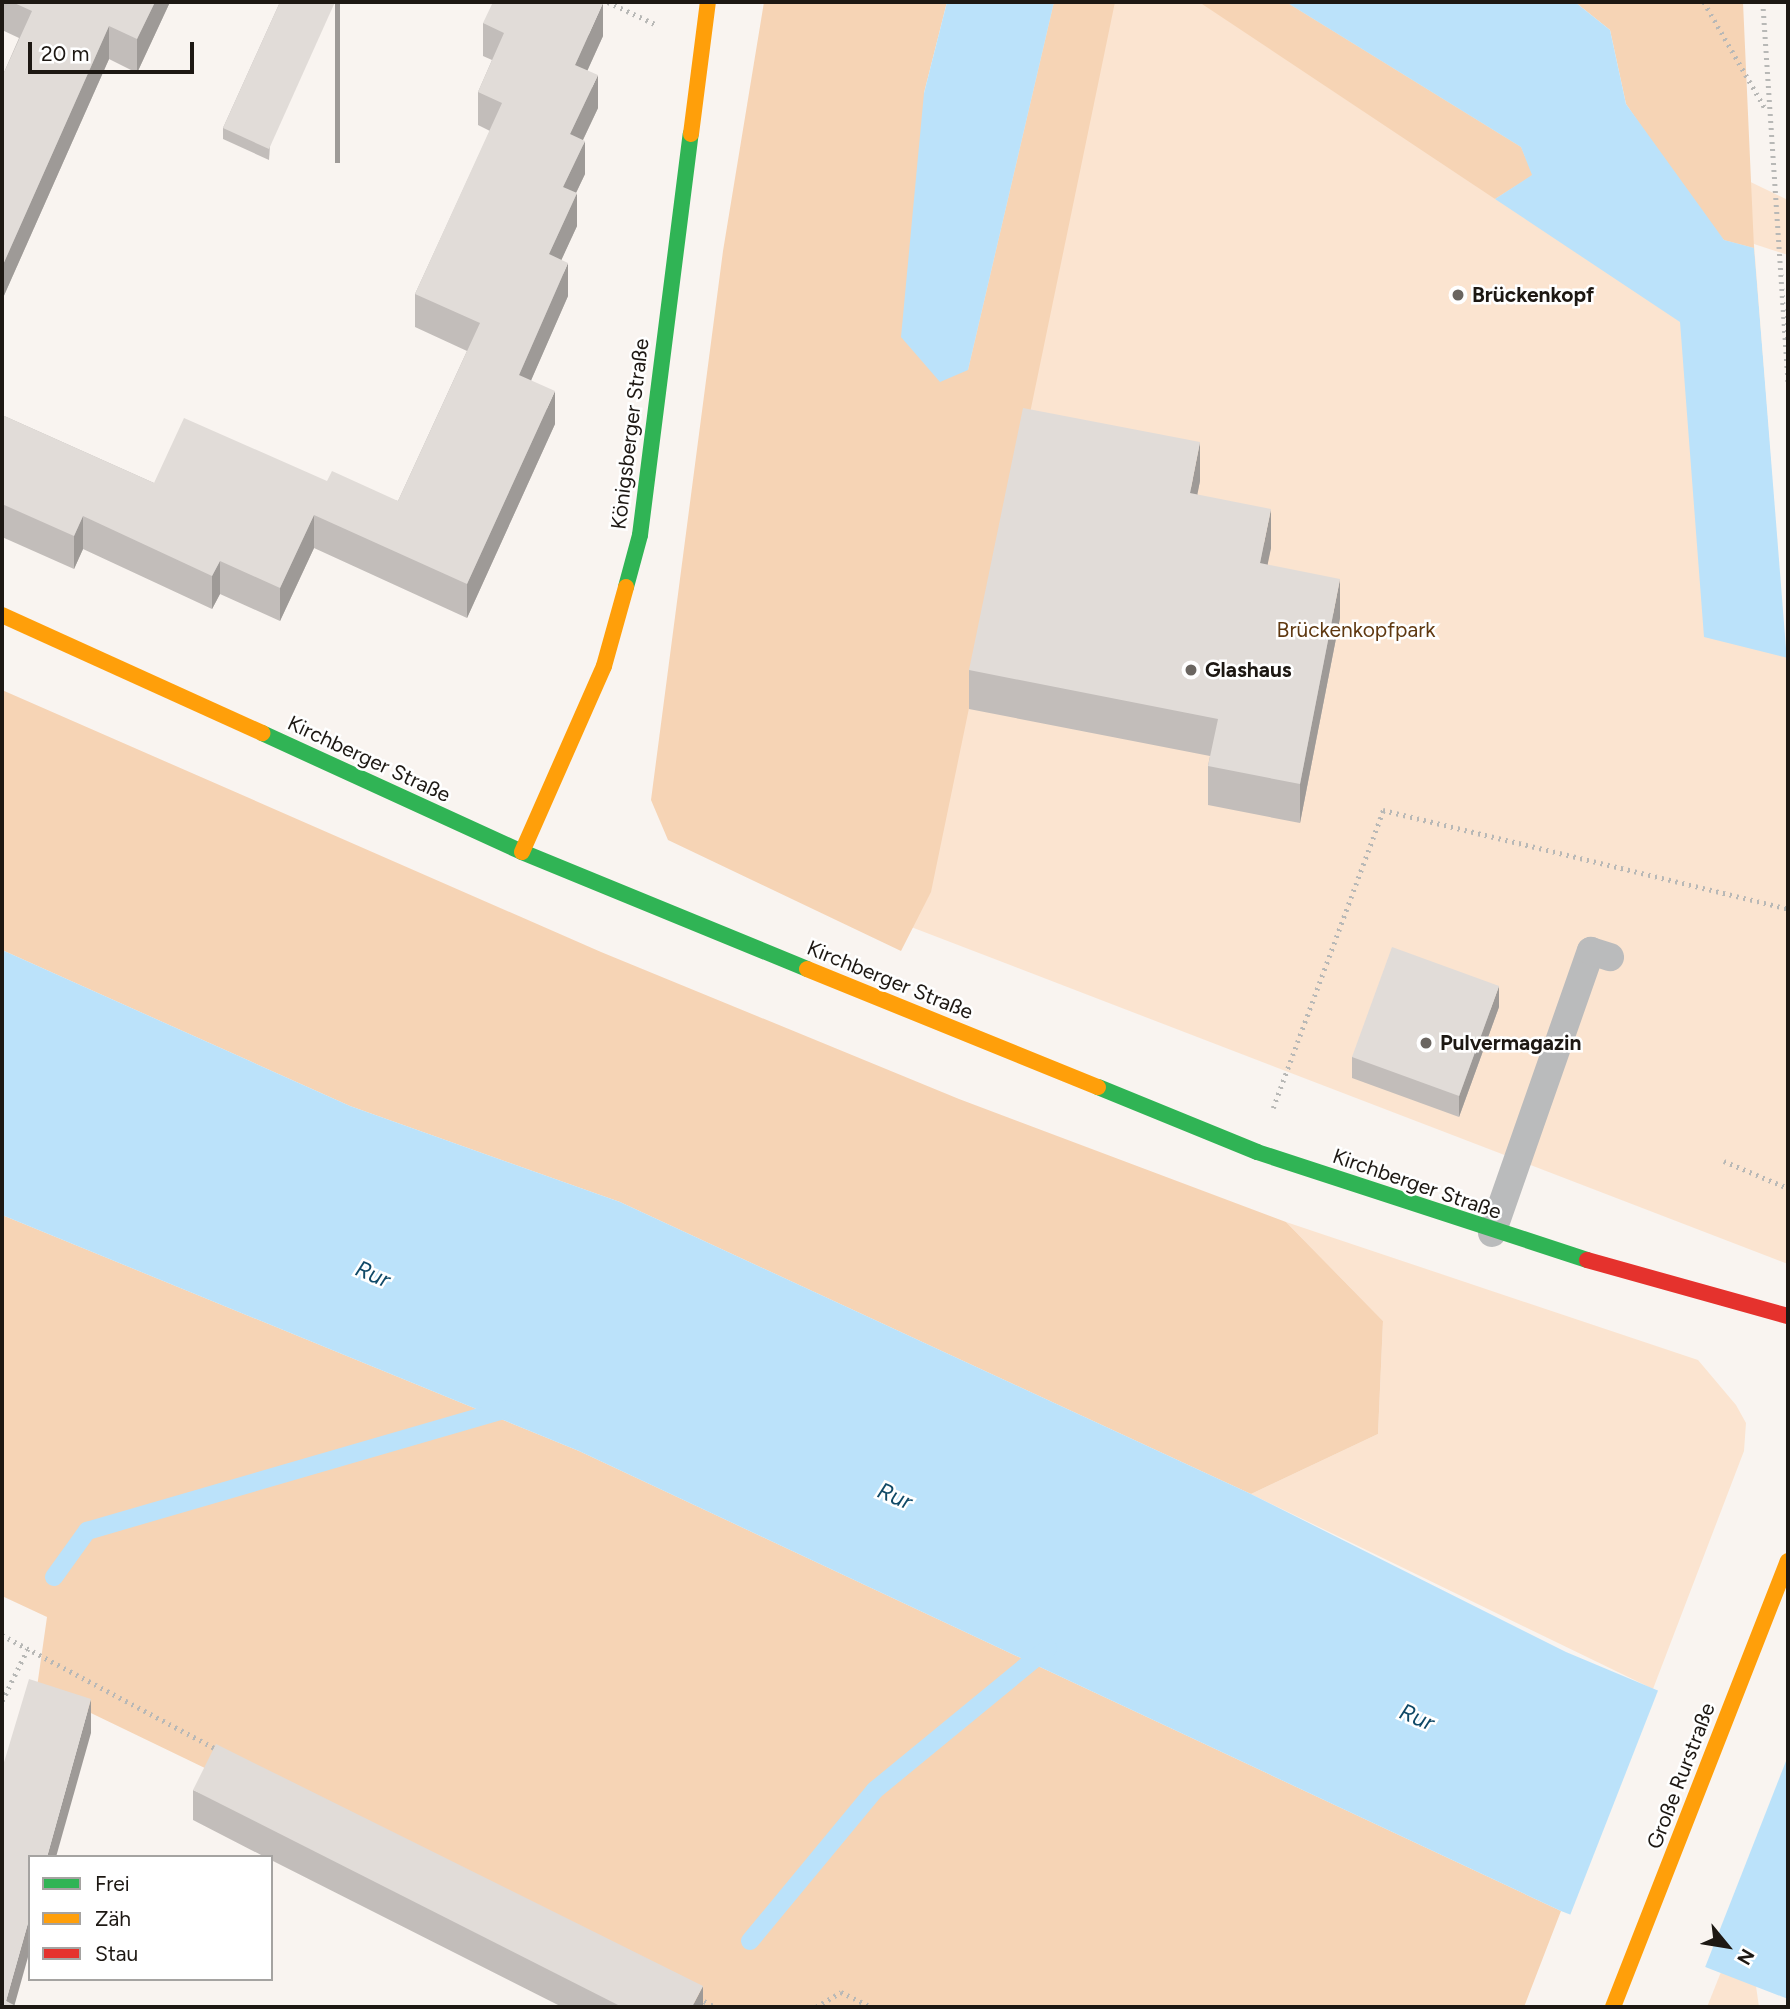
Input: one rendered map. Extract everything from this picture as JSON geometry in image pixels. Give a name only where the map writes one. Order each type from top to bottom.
[{"type":"main road","name":"Königsberger Straße","points":[[522,852],[604,666],[640,535],[708,2]]},
{"type":"main road","name":"Kirchberger Straße","points":[[2,615],[522,852],[1258,1152],[1492,1233],[1788,1316]]},
{"type":"main road","name":"Große Rurstraße","points":[[1613,2007],[1788,1560]]},
{"type":"lane","points":[[1492,1233],[1591,951],[1610,957]]},
{"type":"path","points":[[1704,2],[1767,111]]},
{"type":"path","points":[[1763,2],[1770,173],[1788,383]]},
{"type":"path","points":[[1258,1152],[1383,810],[1788,909]]},
{"type":"path","points":[[1724,1161],[1788,1188]]},
{"type":"path","points":[[2,1635],[226,1754]]},
{"type":"path","points":[[2,1701],[28,1648]]},
{"type":"path","points":[[816,2007],[841,1992],[872,2007]]},
{"type":"path","points":[[692,1995],[716,2007]]},
{"type":"green space","name":"Brückenkopfpark","points":[[1041,2],[1379,2],[1788,200],[1788,1264],[859,907]]},
{"type":"green space","points":[[1286,1222],[1698,1360],[1736,1405],[1746,1423],[1744,1451],[1653,1689],[1251,1494],[1378,1434],[1383,1321]]},
{"type":"green space","points":[[1721,1972],[1756,1986],[1759,2007],[1707,2007]]},
{"type":"shaded area","points":[[764,2],[947,2],[924,93],[968,370],[1054,2],[1115,2],[931,892],[901,951],[668,840],[651,800],[723,251]]},
{"type":"shaded area","points":[[1199,2],[1286,2],[1521,147],[1533,175],[1495,199]]},
{"type":"shaded area","points":[[1575,2],[1743,2],[1754,248],[1724,240],[1695,205],[1626,104],[1610,30]]},
{"type":"shaded area","points":[[2,690],[601,952],[959,1099],[1286,1222],[1383,1321],[1378,1434],[1251,1494],[620,1202],[350,1106],[2,950]]},
{"type":"shaded area","points":[[2,1215],[579,1451],[1561,1911],[1524,2007],[700,2007],[37,1687],[47,1617],[2,1596]]},
{"type":"water","points":[[947,2],[1054,2],[968,370],[940,382],[901,337],[924,93]]},
{"type":"water","points":[[1286,2],[1575,2],[1610,30],[1626,104],[1724,240],[1754,248],[1788,658],[1704,637],[1680,322],[1495,199],[1532,175],[1521,147]]},
{"type":"water","name":"Rur","points":[[2,950],[350,1106],[620,1202],[1251,1494],[1566,1652],[1788,1745],[1788,1999],[1561,1911],[579,1451],[2,1215]]},
{"type":"pier","points":[[1754,244],[1788,255],[1788,662],[1787,661]]},
{"type":"pier","points":[[1659,1688],[1788,1741],[1788,1756],[1704,1970],[1569,1918]]},
{"type":"building","points":[[12,2],[155,2],[137,39],[109,26],[2,267],[2,77],[32,11]]},
{"type":"building","points":[[280,2],[335,2],[269,149],[223,128]]},
{"type":"building","points":[[493,2],[603,3],[575,65],[598,75],[570,134],[585,141],[563,187],[577,193],[549,254],[568,263],[519,375],[555,391],[467,584],[314,515],[280,588],[220,561],[212,576],[83,516],[74,536],[2,504],[2,415],[154,483],[184,418],[327,481],[332,471],[398,501],[480,323],[415,294],[502,103],[478,92],[504,33],[483,23]]},
{"type":"building","name":"Glashaus","points":[[1023,408],[1200,442],[1190,493],[1271,509],[1260,563],[1340,579],[1300,784],[1208,766],[1218,719],[969,670]]},
{"type":"building","name":"Pulvermagazin","points":[[1392,947],[1499,986],[1459,1096],[1352,1057]]},
{"type":"building","points":[[29,1679],[91,1699],[48,1855],[28,1855],[28,1923],[6,2001],[18,2007],[2,2007],[2,1769]]},
{"type":"building","points":[[216,1744],[703,1986],[692,2007],[622,2007],[193,1790]]},
{"type":"waterway","points":[[54,1577],[87,1531],[507,1409]]},
{"type":"waterway","points":[[750,1941],[875,1790],[1048,1648]]},
{"type":"traffic: fast","points":[[626,587],[640,535],[691,134]]},
{"type":"traffic: fast","points":[[262,733],[522,852],[807,969]]},
{"type":"traffic: fast","points":[[1098,1087],[1257,1152],[1587,1260]]},
{"type":"traffic: slow","points":[[691,134],[708,2]]},
{"type":"traffic: slow","points":[[522,852],[604,666],[626,587]]},
{"type":"traffic: slow","points":[[2,615],[262,733]]},
{"type":"traffic: slow","points":[[807,969],[1098,1087]]},
{"type":"traffic: slow","points":[[1613,2007],[1788,1561]]},
{"type":"traffic: jam","points":[[1587,1260],[1788,1316]]},
{"type":"place","name":"Brückenkopf","points":[[1458,295]]},
{"type":"place","name":"Glashaus","points":[[1191,670]]},
{"type":"place","name":"Pulvermagazin","points":[[1426,1043]]}]
